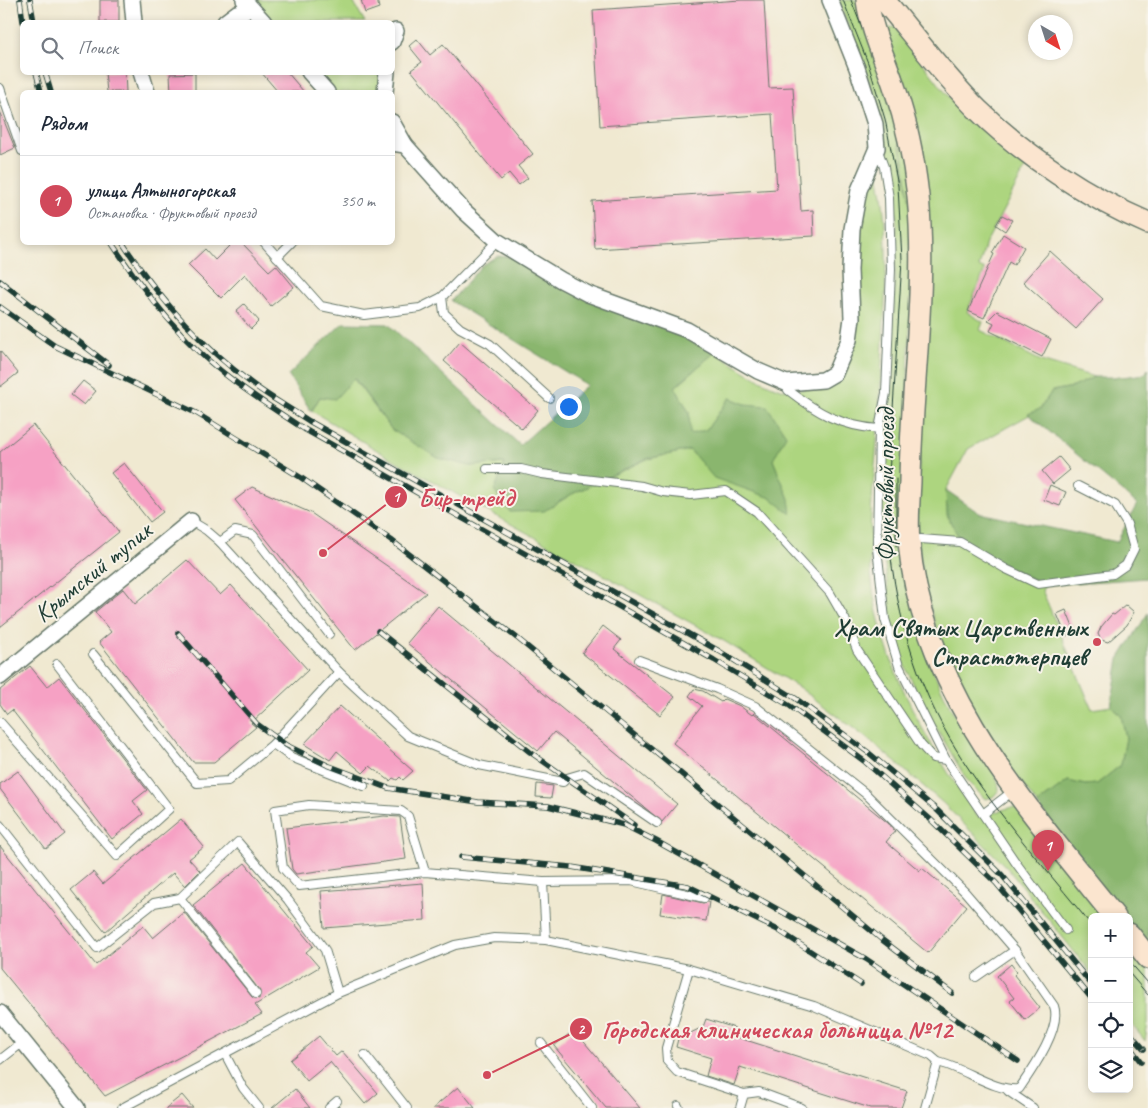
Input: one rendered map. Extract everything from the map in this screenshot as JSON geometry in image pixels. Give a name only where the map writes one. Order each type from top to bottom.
[{"type":"street","points":[[132,0],[134,20]]},
{"type":"street","points":[[395,131],[399,144],[463,210],[497,241],[588,294],[686,330],[758,371],[786,383],[823,380],[835,373],[849,340],[852,318],[850,270],[852,229],[859,190],[877,148],[875,124],[857,68],[830,0]]},
{"type":"street","name":"Фруктовый проезд","points":[[867,0],[908,135],[918,195],[920,245],[919,320],[910,445],[909,540],[916,584],[926,625],[953,692],[980,738],[1016,790],[1112,913]]},
{"type":"street","points":[[884,0],[958,89],[998,129],[1099,199],[1148,223]]},
{"type":"street","points":[[228,20],[247,5],[262,20]]},
{"type":"street","points":[[142,75],[146,90]]},
{"type":"street","points":[[312,75],[325,90]]},
{"type":"street","points":[[386,90],[387,75]]},
{"type":"street","name":"Крымский тупик","points":[[0,677],[191,521]]},
{"type":"street","points":[[1133,939],[1148,958]]},
{"type":"street","points":[[0,1013],[77,1108]]},
{"type":"lane","points":[[0,88],[20,145]]},
{"type":"lane","points":[[877,148],[884,167],[889,198],[890,269],[886,392],[880,430],[877,548],[884,619],[900,666],[946,760],[1066,930]]},
{"type":"lane","points":[[267,245],[321,306],[364,316],[420,308],[442,297],[497,241]]},
{"type":"lane","points":[[277,257],[289,245]]},
{"type":"lane","points":[[442,297],[444,313],[460,328],[490,344],[549,398]]},
{"type":"lane","points":[[786,383],[788,390],[836,421],[854,428],[880,430]]},
{"type":"lane","points":[[488,469],[521,469],[542,474],[642,486],[663,492],[691,495],[726,491],[757,512],[830,593],[845,619],[857,650],[921,745],[933,758],[946,760]]},
{"type":"lane","points":[[909,540],[960,542],[1006,569],[1038,584],[1113,574],[1126,565],[1134,549],[1127,524],[1115,505],[1078,486]]},
{"type":"lane","points":[[191,521],[206,530],[220,542],[338,672],[408,736],[479,765],[563,782],[567,778],[584,773],[657,823]]},
{"type":"lane","points":[[220,542],[234,531],[253,535],[329,634]]},
{"type":"lane","points":[[93,654],[197,783],[228,781],[273,744],[338,672]]},
{"type":"lane","points":[[639,660],[717,689],[755,706],[866,794],[965,892],[1015,950],[1041,986],[1057,1014],[1054,1028],[1024,1082],[1019,1089],[1008,1091]]},
{"type":"lane","points":[[0,722],[117,856],[169,809],[58,664]]},
{"type":"lane","points":[[273,744],[291,757],[364,786]]},
{"type":"lane","points":[[983,814],[1016,790]]},
{"type":"lane","points":[[425,872],[408,816],[401,811],[309,805],[275,810],[283,868],[299,886],[425,872],[543,882],[631,881],[704,898]]},
{"type":"lane","points":[[0,825],[97,948],[154,903],[180,898],[238,842],[288,900],[325,950],[338,993]]},
{"type":"lane","points":[[543,882],[546,940]]},
{"type":"lane","points":[[180,898],[256,994]]},
{"type":"lane","points":[[122,1108],[338,993],[455,945],[494,938],[546,940],[689,969],[814,1006],[931,1056],[938,1062],[952,1065],[1008,1091],[1034,1108]]},
{"type":"lane","points":[[976,977],[1015,950]]},
{"type":"lane","points":[[689,969],[666,1048],[667,1061],[678,1072],[744,1094],[759,1092],[802,1108]]},
{"type":"lane","points":[[0,1060],[23,1042]]},
{"type":"lane","points":[[541,1043],[592,1108]]},
{"type":"lane","points":[[225,1054],[243,1088],[259,1108]]},
{"type":"lane","points":[[364,1056],[407,1108]]},
{"type":"lane","points":[[925,1108],[938,1062]]},
{"type":"lane","points":[[740,1108],[744,1094]]},
{"type":"lane","points":[[329,1108],[336,1101]]},
{"type":"green space","points":[[250,0],[352,0],[364,20],[268,20]]},
{"type":"green space","points":[[838,0],[856,0],[895,117],[914,226],[907,397],[927,655],[959,722],[995,774],[999,790],[993,797],[985,799],[968,782],[926,710],[904,664],[891,617],[883,547],[881,506],[892,354],[897,225],[890,163],[880,120],[864,64]]},
{"type":"green space","points":[[895,27],[949,97],[971,118],[1028,163],[986,243],[979,267],[985,270],[967,312],[983,322],[980,330],[1041,361],[1094,377],[1073,387],[1052,391],[1040,409],[968,449],[946,490],[958,536],[1008,567],[1046,585],[1042,590],[1092,709],[1111,706],[1121,715],[1126,738],[1121,765],[1097,784],[1085,785],[1068,781],[1037,804],[986,734],[961,688],[935,625],[924,584],[919,545],[917,496],[928,330],[886,36],[890,28]]},
{"type":"green space","points":[[316,75],[383,75],[381,90],[329,90]]},
{"type":"green space","points":[[872,169],[877,169],[884,211],[886,254],[870,562],[880,626],[889,655],[914,712],[945,767],[978,817],[1012,807],[1019,808],[1104,913],[1088,913],[1088,969],[1008,869],[943,803],[873,743],[800,688],[724,641],[385,455],[312,411],[320,397],[353,378],[392,430],[470,466],[505,463],[544,511],[572,494],[647,459],[690,450],[710,469],[735,484],[762,494],[789,499],[773,460],[767,407],[745,404],[730,398],[706,430],[689,435],[689,412],[675,387],[715,352],[754,377],[786,390],[812,388],[830,383],[842,373],[850,359],[855,342],[856,271],[859,232],[865,194]]},
{"type":"green space","points":[[497,256],[513,257],[686,336],[715,352],[675,387],[689,412],[690,434],[706,430],[730,398],[745,404],[767,406],[786,435],[773,460],[789,499],[791,514],[771,498],[714,478],[690,450],[646,459],[572,494],[544,511],[510,512],[494,491],[505,463],[470,466],[438,458],[392,430],[354,378],[335,399],[320,397],[311,411],[288,375],[343,323],[388,324],[520,445],[587,385],[451,301],[482,265]]},
{"type":"green space","points":[[1148,369],[1148,578],[1046,585],[1008,567],[958,536],[947,515],[946,490],[979,513],[1117,542],[1137,504],[1028,414],[1040,409],[1052,391],[1073,387],[1094,377],[1122,377],[1145,374]]},
{"type":"green space","points":[[1148,613],[1148,950],[1133,931],[1133,913],[1119,913],[1037,804],[1068,781],[1085,785],[1097,784],[1121,765],[1126,738],[1121,715],[1111,706],[1119,659]]},
{"type":"green space","points":[[1133,949],[1148,967],[1148,1023],[1145,1041],[1133,1026]]},
{"type":"building","points":[[100,0],[119,0],[119,20],[100,20]]},
{"type":"building","points":[[361,0],[377,0],[379,8],[365,13]]},
{"type":"building","points":[[764,0],[769,88],[793,87],[801,211],[813,210],[814,236],[595,249],[592,201],[777,189],[772,114],[600,126],[593,10]]},
{"type":"building","points":[[417,39],[430,55],[443,44],[533,154],[518,166],[528,178],[519,185],[509,173],[501,180],[411,70],[422,62],[409,46]]},
{"type":"building","points":[[105,75],[125,75],[126,90],[107,90]]},
{"type":"building","points":[[170,75],[195,75],[195,90],[171,90]]},
{"type":"building","points":[[264,75],[290,75],[302,90],[276,90]]},
{"type":"building","points":[[0,111],[15,148],[0,155]]},
{"type":"building","points":[[1002,215],[1012,220],[1005,231],[996,225]]},
{"type":"building","points":[[1003,234],[1024,247],[1014,265],[1009,262],[984,318],[968,311],[994,254],[992,253]]},
{"type":"building","points":[[230,245],[244,245],[269,271],[276,265],[294,287],[271,306],[245,274],[221,298],[188,265],[205,249],[215,260]]},
{"type":"building","points":[[1050,251],[1103,299],[1076,329],[1023,282]]},
{"type":"building","points":[[244,304],[259,321],[251,329],[236,311]]},
{"type":"building","points":[[997,311],[1051,339],[1042,357],[990,331],[994,323],[988,320]]},
{"type":"building","points":[[460,342],[538,410],[522,429],[444,361]]},
{"type":"building","points":[[0,351],[18,373],[0,387]]},
{"type":"building","points":[[83,381],[96,391],[84,405],[71,395]]},
{"type":"building","points":[[33,425],[119,532],[0,627],[0,452]]},
{"type":"building","points":[[1059,457],[1070,470],[1053,484],[1042,471]]},
{"type":"building","points":[[124,463],[163,512],[150,522],[111,473]]},
{"type":"building","points":[[1050,485],[1066,492],[1060,506],[1044,500]]},
{"type":"building","points":[[252,487],[311,513],[426,593],[355,650],[235,500]]},
{"type":"building","points":[[187,560],[220,595],[231,585],[308,670],[251,723],[256,727],[214,762],[193,762],[99,642],[111,632],[95,612],[123,589],[135,604]]},
{"type":"building","points":[[1126,605],[1134,612],[1127,625],[1108,642],[1101,640],[1098,634],[1101,627],[1112,614],[1114,615]]},
{"type":"building","points":[[438,606],[677,804],[662,822],[554,732],[538,751],[407,643]]},
{"type":"building","points":[[1066,610],[1075,632],[1066,636],[1057,614]]},
{"type":"building","points":[[603,626],[621,640],[614,649],[675,697],[660,715],[582,653]]},
{"type":"building","points":[[30,666],[47,687],[59,677],[147,790],[133,801],[143,814],[112,839],[12,710],[7,714],[0,704],[0,690]]},
{"type":"building","points":[[694,689],[703,691],[721,702],[724,699],[740,706],[752,715],[754,713],[888,823],[895,831],[886,842],[920,871],[922,868],[967,906],[928,953],[673,743],[702,706],[689,696]]},
{"type":"building","points":[[340,706],[413,771],[403,780],[400,777],[397,780],[393,778],[390,781],[370,766],[363,773],[337,751],[330,760],[304,744]]},
{"type":"building","points":[[18,771],[65,834],[46,849],[0,789],[0,784]]},
{"type":"building","points":[[537,784],[553,786],[551,798],[536,797]]},
{"type":"building","points":[[384,816],[400,817],[406,859],[296,874],[292,869],[286,828]]},
{"type":"building","points":[[181,819],[204,847],[189,859],[200,871],[185,886],[173,873],[105,932],[71,890],[93,872],[103,884]]},
{"type":"building","points":[[0,846],[96,965],[143,926],[153,938],[184,912],[252,997],[259,999],[260,991],[193,905],[245,863],[313,946],[306,952],[319,967],[255,1005],[262,1014],[105,1096],[0,968]]},
{"type":"building","points":[[423,883],[425,920],[324,928],[321,891]]},
{"type":"building","points":[[663,894],[703,903],[709,902],[706,921],[660,914]]},
{"type":"building","points":[[1011,964],[1017,972],[1014,975],[1040,1008],[1025,1020],[1010,1001],[1014,998],[997,976]]},
{"type":"building","points":[[706,1019],[735,1028],[733,1036],[907,1091],[901,1108],[870,1108],[740,1067],[734,1085],[706,1076],[711,1058],[676,1047],[678,1039],[703,1027]]},
{"type":"building","points":[[574,1030],[640,1108],[606,1108],[554,1046]]},
{"type":"building","points":[[319,1036],[336,1056],[342,1051],[378,1093],[365,1104],[330,1062],[307,1081],[290,1060]]},
{"type":"building","points":[[458,1087],[475,1108],[433,1108]]},
{"type":"building","points":[[295,1089],[310,1108],[272,1108]]},
{"type":"building","points":[[182,1095],[193,1108],[166,1108]]},
{"type":"tram line","points":[[843,0],[868,63],[885,119],[898,186],[902,260],[887,508],[892,568],[904,628],[923,685],[936,713],[965,764],[999,812],[1088,921]]},
{"type":"tram line","points":[[851,0],[862,28]]},
{"type":"tram line","points":[[896,479],[896,546]]},
{"type":"tram line","points":[[1133,966],[1148,983]]},
{"type":"tram line","points":[[1133,978],[1148,995]]},
{"type":"railway","points":[[20,0],[23,20]]},
{"type":"railway","points":[[30,0],[34,20]]},
{"type":"railway","points":[[37,75],[40,90]]},
{"type":"railway","points":[[46,75],[50,90]]},
{"type":"railway","points":[[113,245],[128,268],[186,339],[227,376],[258,398],[304,429],[714,660],[790,706],[864,761],[930,819],[996,883],[1088,994]]},
{"type":"railway","points":[[124,245],[165,300],[197,336],[214,353],[265,393],[309,421],[719,651],[795,698],[869,753],[937,810],[1002,875],[1088,980]]},
{"type":"railway","points":[[0,281],[109,365]]},
{"type":"railway","points":[[0,307],[55,346],[196,413],[300,477],[391,540],[517,638],[881,939],[952,993]]},
{"type":"railway","points":[[378,631],[530,752],[634,825]]},
{"type":"railway","points":[[178,633],[257,724],[286,745],[327,765],[388,788],[478,802],[548,806],[624,825],[656,841],[866,959],[1018,1061]]},
{"type":"railway","points":[[461,857],[571,867],[688,886],[778,930],[861,984]]},
{"type":"railway","points":[[1133,1037],[1144,1049]]},
{"type":"railway","points":[[1130,1048],[1141,1062]]},
{"type":"place","name":"Бир-трейд","points":[[323,553]]},
{"type":"place","name":"Храм Святых Царственных Страстотерпцев","points":[[1097,642]]},
{"type":"place","name":"улица Алтыногорская","points":[[1048,871]]},
{"type":"place","name":"Городская клиническая больница №12","points":[[487,1075]]}]
